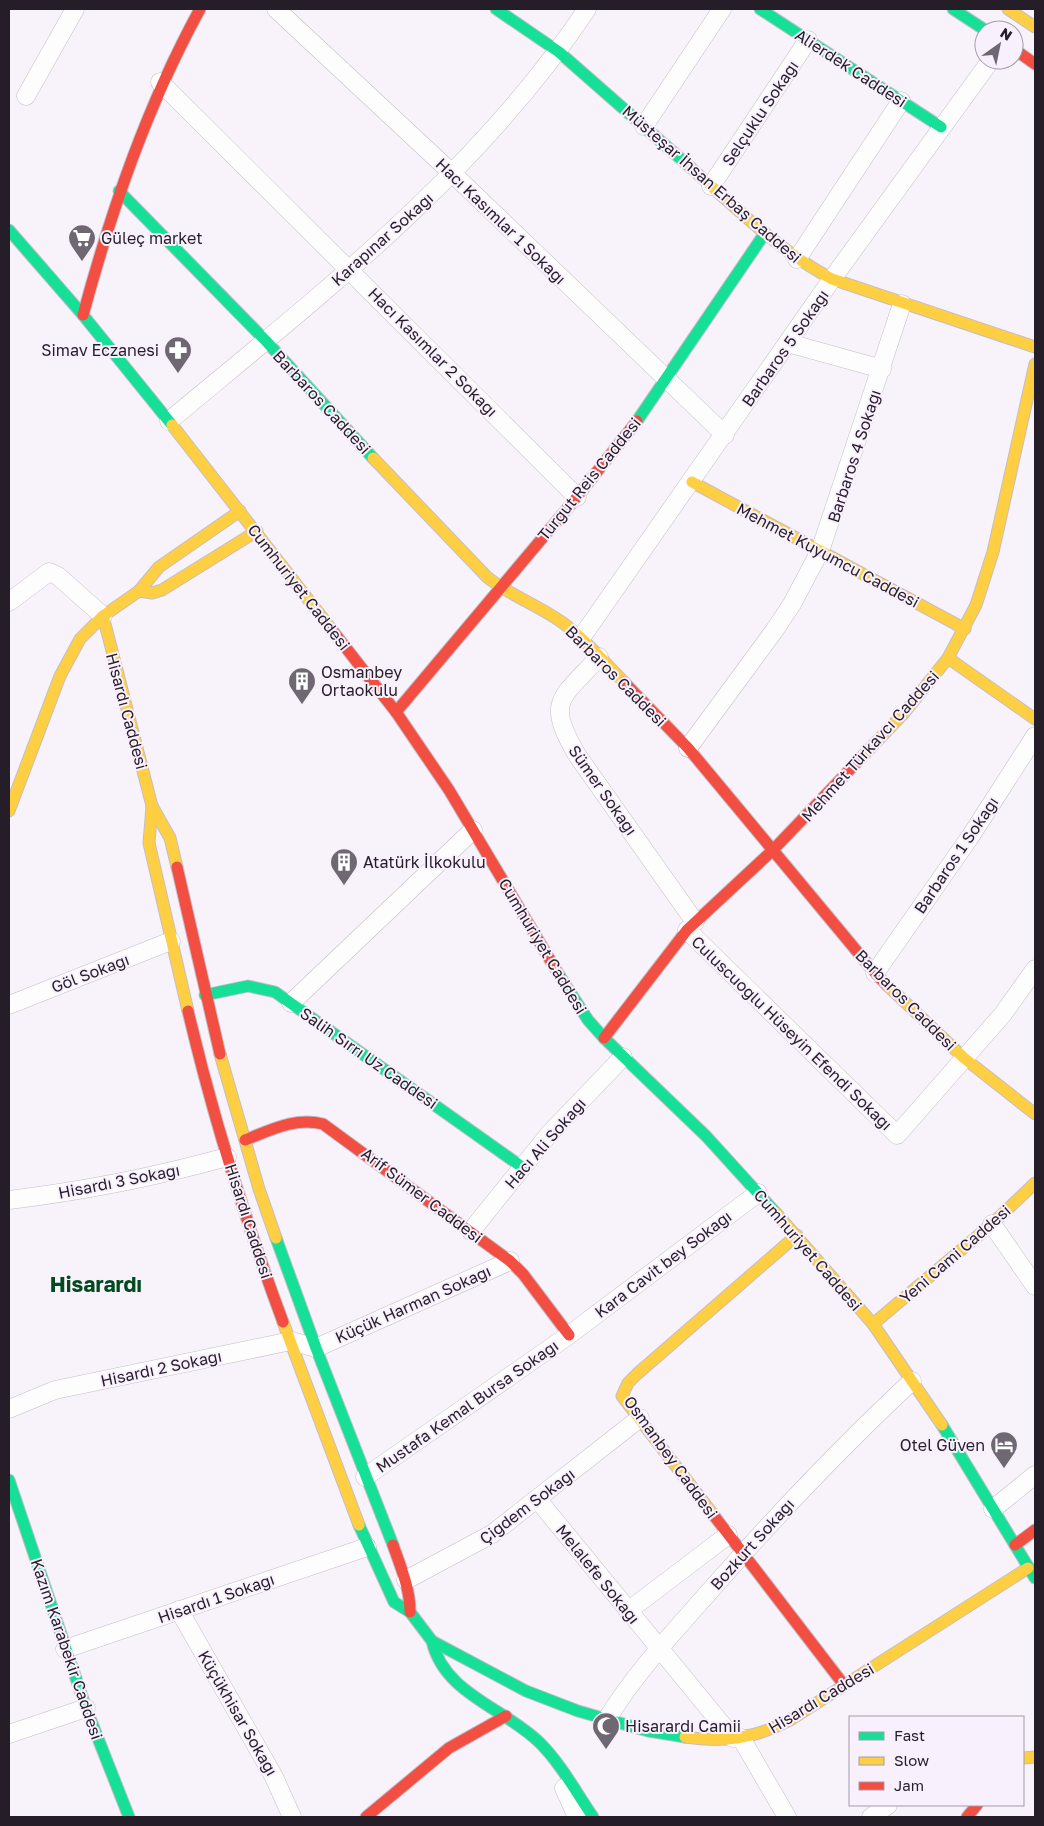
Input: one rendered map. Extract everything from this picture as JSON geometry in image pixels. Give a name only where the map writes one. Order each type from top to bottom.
[{"type":"street","points":[[26,96],[75,9]]},
{"type":"street","points":[[83,315],[119,191],[160,82],[200,9]]},
{"type":"street","name":"Hacı Kasımlar 1 Sokağı","points":[[276,9],[453,174],[725,435]]},
{"type":"street","name":"Müsteşar İhsan Erbaş Caddesi","points":[[496,9],[559,52],[765,234],[797,259],[832,279],[1035,347]]},
{"type":"street","name":"Karapınar Sokağı","points":[[170,421],[351,269],[453,174],[559,52],[587,9]]},
{"type":"street","points":[[644,126],[722,9]]},
{"type":"street","name":"Alierdek Caddesi","points":[[760,9],[941,128]]},
{"type":"street","points":[[953,9],[974,23]]},
{"type":"street","points":[[1008,9],[1035,27]]},
{"type":"street","name":"Selçuklu Sokağı","points":[[711,186],[808,40]]},
{"type":"street","points":[[1024,56],[1035,64]]},
{"type":"street","name":"Barbaros 5 Sokağı","points":[[582,638],[832,279],[983,70]]},
{"type":"street","name":"Hacı Kasımlar 2 Sokağı","points":[[160,82],[351,269],[577,496]]},
{"type":"street","points":[[797,259],[901,101]]},
{"type":"street","name":"Barbaros Caddesi","points":[[119,191],[266,341],[386,472],[500,588],[544,611],[582,638],[688,748],[875,973],[964,1058],[1035,1114]]},
{"type":"street","name":"Cumhuriyet Caddesi","points":[[9,230],[83,315],[170,421],[396,712],[450,790],[555,969],[588,1020],[604,1038],[706,1136],[797,1235],[873,1324],[912,1381],[1035,1578]]},
{"type":"street","name":"Turgut Reis Caddesi","points":[[396,712],[577,496],[667,381],[765,234]]},
{"type":"street","name":"Barbaros 4 Sokağı","points":[[688,748],[774,632],[792,604],[820,551],[882,370],[902,304]]},
{"type":"street","points":[[788,343],[882,370]]},
{"type":"street","name":"Mehmet Türkavcı Caddesi","points":[[604,1038],[691,926],[773,850],[904,713],[948,658],[976,605],[993,552],[1035,364]]},
{"type":"street","name":"Mehmet Kuyumcu Caddesi","points":[[692,482],[965,629]]},
{"type":"street","points":[[9,811],[60,676],[80,639],[103,616],[140,592],[159,567],[240,511]]},
{"type":"street","points":[[140,592],[152,593],[162,590],[256,531]]},
{"type":"street","points":[[9,602],[49,572],[58,576],[103,616]]},
{"type":"street","name":"Hisardı Caddesi","points":[[103,616],[152,806],[170,838],[205,995],[245,1140],[274,1232],[316,1348],[406,1580],[410,1597],[410,1612]]},
{"type":"street","name":"Sümer Sokağı","points":[[599,657],[565,695],[559,706],[562,730],[691,926]]},
{"type":"street","points":[[948,658],[1035,720]]},
{"type":"street","name":"Barbaros 1 Sokağı","points":[[875,973],[970,837],[1035,736]]},
{"type":"street","name":"Hisardı Caddesi","points":[[152,806],[150,844],[171,941],[206,1086],[257,1248],[367,1547],[394,1602],[410,1612],[432,1641],[555,1704],[666,1734],[693,1738],[737,1738],[767,1732],[778,1726],[1028,1568]]},
{"type":"street","points":[[291,1003],[473,830]]},
{"type":"street","name":"Culuscuoğlu Hüseyin Efendi Sokağı","points":[[691,926],[897,1135],[964,1058]]},
{"type":"street","name":"Göl Sokağı","points":[[9,1004],[171,941]]},
{"type":"street","points":[[964,1058],[1003,1014],[1034,972]]},
{"type":"street","name":"Salih Sırrı Uz Caddesi","points":[[205,995],[241,985],[252,985],[275,992],[522,1167]]},
{"type":"street","name":"Hacı Ali Sokağı","points":[[471,1231],[550,1133],[623,1056]]},
{"type":"street","name":"Arif Sümer Caddesi","points":[[245,1140],[296,1121],[306,1120],[323,1124],[510,1261],[529,1281],[569,1334]]},
{"type":"street","name":"Hisardı 3 Sokağı","points":[[9,1200],[87,1190],[228,1157]]},
{"type":"street","name":"Yeni Cami Caddesi","points":[[873,1324],[1034,1188]]},
{"type":"street","name":"Kara Cavit bey Sokağı","points":[[569,1334],[758,1193]]},
{"type":"street","points":[[992,1224],[1035,1286]]},
{"type":"street","name":"Osmanbey Caddesi","points":[[797,1235],[628,1383],[622,1396],[844,1684]]},
{"type":"street","name":"Küçük Harman Sokağı","points":[[316,1348],[510,1261]]},
{"type":"street","name":"Mustafa Kemal Bursa Sokağı","points":[[366,1477],[569,1334]]},
{"type":"street","name":"Hisardı 2 Sokağı","points":[[9,1409],[55,1390],[291,1341],[316,1348]]},
{"type":"street","name":"Bozkurt Sokağı","points":[[606,1719],[632,1680],[743,1554],[833,1456],[912,1381]]},
{"type":"street","name":"Çiğdem Sokağı","points":[[406,1580],[479,1543],[538,1500],[640,1418]]},
{"type":"street","points":[[993,1509],[1035,1475]]},
{"type":"street","name":"Kazım Karabekir Caddesi","points":[[9,1480],[86,1708],[129,1817]]},
{"type":"street","name":"Melalefe Sokağı","points":[[538,1500],[628,1611],[737,1738],[787,1817]]},
{"type":"street","points":[[1015,1545],[1035,1530]]},
{"type":"street","points":[[628,1611],[728,1535]]},
{"type":"street","name":"Hisardı 1 Sokağı","points":[[66,1649],[367,1547]]},
{"type":"street","name":"Küçükhisar Sokağı","points":[[179,1610],[274,1776],[292,1817]]},
{"type":"street","points":[[432,1641],[436,1657],[448,1674],[524,1729],[555,1760],[593,1817]]},
{"type":"street","points":[[9,1734],[86,1708]]},
{"type":"street","points":[[366,1817],[415,1774],[449,1748],[506,1716]]},
{"type":"street","points":[[555,1760],[577,1817]]},
{"type":"street","points":[[871,1817],[887,1806]]},
{"type":"street","points":[[967,1817],[976,1806]]},
{"type":"traffic: fast","points":[[496,9],[559,52],[690,167]]},
{"type":"traffic: fast","points":[[760,9],[941,127]]},
{"type":"traffic: fast","points":[[953,9],[974,23]]},
{"type":"traffic: fast","points":[[119,191],[266,341],[373,458]]},
{"type":"traffic: fast","points":[[9,230],[83,315],[172,425]]},
{"type":"traffic: fast","points":[[637,421],[765,233]]},
{"type":"traffic: fast","points":[[559,975],[588,1020],[604,1038],[706,1136],[776,1213]]},
{"type":"traffic: fast","points":[[205,995],[248,986],[275,992],[522,1167]]},
{"type":"traffic: fast","points":[[276,1238],[316,1348],[393,1545]]},
{"type":"traffic: fast","points":[[942,1425],[1035,1578]]},
{"type":"traffic: fast","points":[[9,1480],[86,1708],[129,1817]]},
{"type":"traffic: fast","points":[[359,1525],[394,1602],[410,1612],[432,1641],[526,1691],[578,1711],[648,1731],[685,1737]]},
{"type":"traffic: fast","points":[[432,1641],[439,1659],[449,1674],[462,1687],[526,1731],[548,1751],[593,1817]]},
{"type":"traffic: slow","points":[[1008,9],[1035,27]]},
{"type":"traffic: slow","points":[[690,167],[776,242],[832,279],[1035,347]]},
{"type":"traffic: slow","points":[[859,760],[904,713],[948,658],[976,605],[993,552],[1035,364]]},
{"type":"traffic: slow","points":[[172,425],[332,630]]},
{"type":"traffic: slow","points":[[373,458],[487,577],[505,590],[544,611],[571,629],[624,682]]},
{"type":"traffic: slow","points":[[692,482],[965,629]]},
{"type":"traffic: slow","points":[[9,811],[60,676],[80,639],[103,616],[139,591],[159,567],[240,511]]},
{"type":"traffic: slow","points":[[139,591],[152,593],[162,590],[257,531]]},
{"type":"traffic: slow","points":[[103,616],[152,806],[170,838],[177,867]]},
{"type":"traffic: slow","points":[[948,658],[1035,719]]},
{"type":"traffic: slow","points":[[152,806],[149,843],[188,1011]]},
{"type":"traffic: slow","points":[[887,985],[964,1058],[1035,1114]]},
{"type":"traffic: slow","points":[[220,1054],[259,1189],[276,1238]]},
{"type":"traffic: slow","points":[[873,1324],[992,1224],[1035,1183]]},
{"type":"traffic: slow","points":[[776,1213],[873,1324],[942,1425]]},
{"type":"traffic: slow","points":[[715,1517],[622,1396],[628,1383],[637,1374],[797,1235]]},
{"type":"traffic: slow","points":[[283,1322],[359,1525]]},
{"type":"traffic: slow","points":[[685,1737],[699,1739],[739,1738],[765,1731],[790,1720],[1028,1568]]},
{"type":"traffic: slow","points":[[1024,1758],[1035,1757]]},
{"type":"traffic: jam","points":[[83,315],[106,236],[132,158],[163,83],[200,9]]},
{"type":"traffic: jam","points":[[1024,56],[1035,64]]},
{"type":"traffic: jam","points":[[396,712],[577,497],[637,421]]},
{"type":"traffic: jam","points":[[332,630],[396,712],[449,790],[559,975]]},
{"type":"traffic: jam","points":[[624,682],[688,748],[887,985]]},
{"type":"traffic: jam","points":[[604,1038],[687,930],[773,850],[859,760]]},
{"type":"traffic: jam","points":[[177,867],[220,1054]]},
{"type":"traffic: jam","points":[[188,1011],[208,1090],[231,1168],[283,1322]]},
{"type":"traffic: jam","points":[[245,1140],[293,1123],[313,1122],[323,1124],[510,1261],[523,1274],[569,1335]]},
{"type":"traffic: jam","points":[[715,1517],[844,1685]]},
{"type":"traffic: jam","points":[[1015,1545],[1035,1530]]},
{"type":"traffic: jam","points":[[393,1545],[407,1586],[410,1612]]},
{"type":"traffic: jam","points":[[366,1817],[449,1748],[506,1716]]},
{"type":"traffic: jam","points":[[967,1817],[976,1806]]},
{"type":"place","name":"Güleç market","points":[[82,262]]},
{"type":"place","name":"Simav Eczanesi","points":[[178,374]]},
{"type":"place","name":"Osmanbey Ortaokulu","points":[[302,705]]},
{"type":"place","name":"Atatürk İlkokulu","points":[[344,886]]},
{"type":"place","name":"Otel Güven","points":[[1004,1469]]},
{"type":"place","name":"Hisarardı Camii","points":[[606,1750]]},
{"type":"district","name":"Hisarardı","points":[[96,1285]]}]
